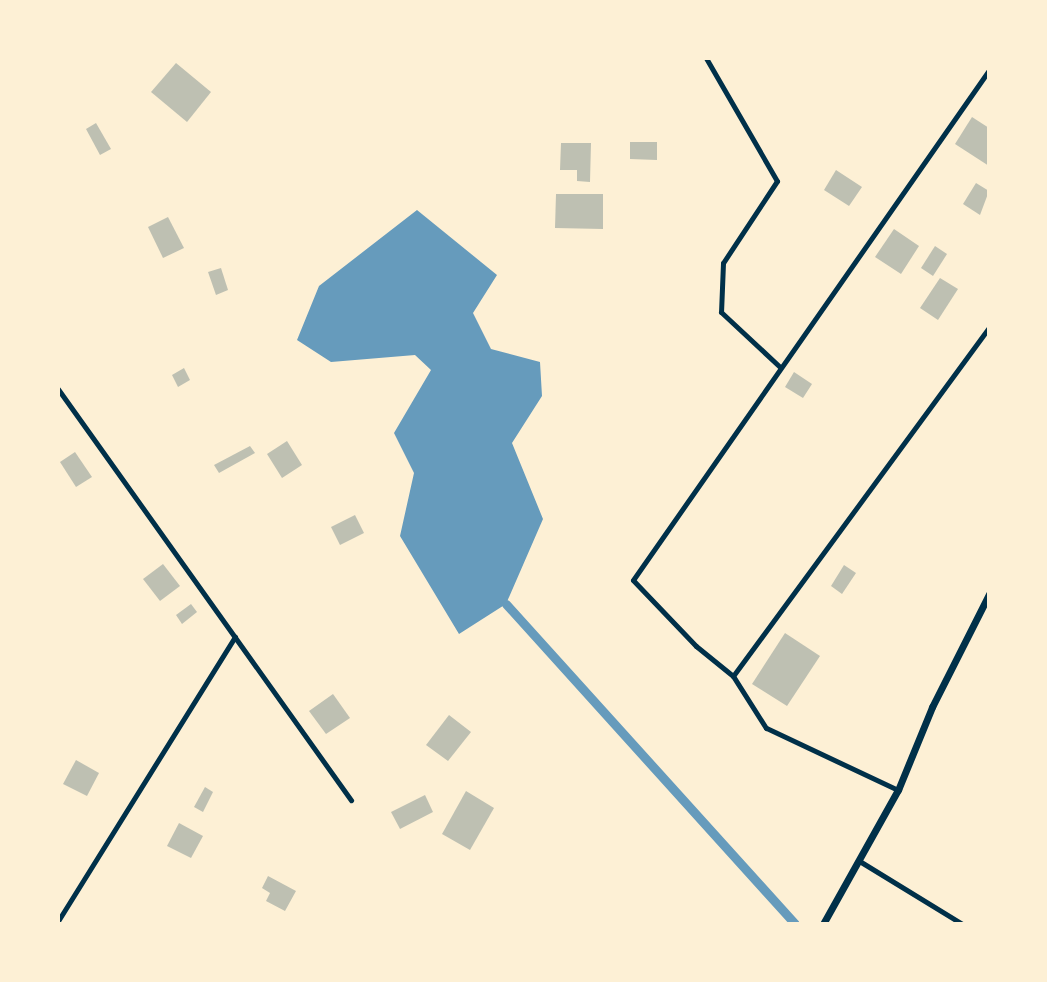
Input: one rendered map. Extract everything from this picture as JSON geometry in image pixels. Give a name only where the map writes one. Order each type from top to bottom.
[{"type":"street","points":[[823,924],[862,862],[898,790],[932,707],[989,594]]},
{"type":"lane","points":[[706,58],[777,181],[723,263],[721,312],[780,367]]},
{"type":"lane","points":[[898,790],[766,728],[733,676],[696,646],[634,580],[989,70]]},
{"type":"lane","points":[[733,676],[989,328]]},
{"type":"lane","points":[[58,389],[351,800]]},
{"type":"lane","points":[[58,921],[235,636]]},
{"type":"lane","points":[[862,862],[962,924]]},
{"type":"water","points":[[417,210],[497,275],[473,313],[491,349],[540,362],[542,396],[512,443],[543,519],[506,604],[459,634],[400,536],[414,473],[394,433],[431,370],[415,355],[331,362],[297,340],[319,286]]},
{"type":"building","points":[[176,63],[211,92],[187,122],[151,92]]},
{"type":"building","points":[[972,117],[989,128],[989,166],[955,144]]},
{"type":"building","points":[[96,123],[111,149],[100,155],[86,129]]},
{"type":"building","points":[[630,142],[657,142],[657,160],[630,159]]},
{"type":"building","points":[[561,143],[591,143],[590,182],[577,181],[577,170],[560,170]]},
{"type":"building","points":[[836,170],[862,187],[849,206],[824,190]]},
{"type":"building","points":[[976,183],[989,191],[980,215],[963,204]]},
{"type":"building","points":[[556,194],[603,194],[603,229],[555,228]]},
{"type":"building","points":[[168,217],[184,248],[163,258],[148,227]]},
{"type":"building","points":[[894,229],[919,246],[901,274],[875,257]]},
{"type":"building","points":[[935,246],[947,254],[933,276],[921,268]]},
{"type":"building","points":[[221,268],[228,290],[216,295],[208,272]]},
{"type":"building","points":[[940,278],[958,289],[938,320],[920,308]]},
{"type":"building","points":[[184,368],[190,380],[178,387],[172,375]]},
{"type":"building","points":[[794,372],[812,384],[803,398],[785,387]]},
{"type":"building","points":[[287,441],[302,465],[282,478],[267,454]]},
{"type":"building","points":[[250,446],[255,453],[219,473],[214,465]]},
{"type":"building","points":[[75,452],[92,477],[76,487],[60,462]]},
{"type":"building","points":[[355,515],[364,533],[340,545],[331,527]]},
{"type":"building","points":[[163,564],[180,586],[160,601],[143,579]]},
{"type":"building","points":[[844,565],[856,573],[842,594],[831,586]]},
{"type":"building","points":[[191,604],[197,612],[182,624],[176,615]]},
{"type":"building","points":[[785,633],[820,656],[787,706],[752,684]]},
{"type":"building","points":[[333,694],[350,718],[326,734],[309,711]]},
{"type":"building","points":[[449,715],[471,732],[448,761],[426,745]]},
{"type":"building","points":[[76,760],[99,773],[87,796],[63,784]]},
{"type":"building","points":[[205,787],[213,792],[203,812],[194,807]]},
{"type":"building","points":[[466,791],[494,808],[470,850],[442,834]]},
{"type":"building","points":[[425,795],[433,812],[400,829],[391,812]]},
{"type":"building","points":[[179,823],[203,836],[191,858],[167,846]]},
{"type":"building","points":[[268,876],[296,891],[285,911],[266,901],[270,893],[262,888]]},
{"type":"waterway","points":[[506,604],[795,924]]}]
